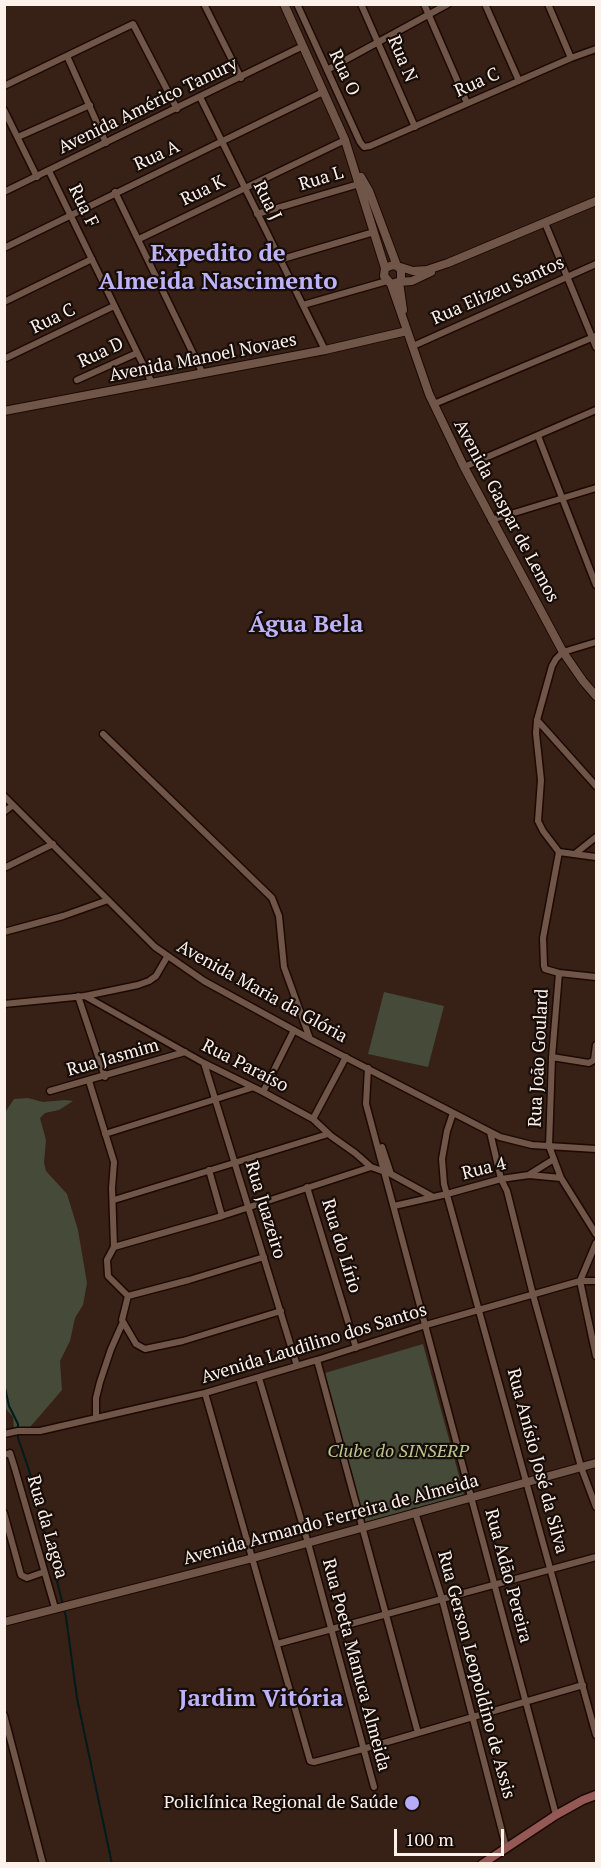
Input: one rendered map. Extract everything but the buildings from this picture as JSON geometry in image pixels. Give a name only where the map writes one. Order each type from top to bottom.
[{"type":"main road","points":[[482,1863],[556,1815],[597,1795]]},
{"type":"street","points":[[204,4],[241,78]]},
{"type":"street","points":[[284,4],[345,140],[386,268],[384,276],[389,283],[406,327]]},
{"type":"street","name":"Rua O","points":[[297,4],[360,142],[364,147],[370,146]]},
{"type":"street","name":"Rua N","points":[[361,4],[415,127]]},
{"type":"street","points":[[424,4],[467,103]]},
{"type":"street","points":[[327,70],[448,4]]},
{"type":"street","points":[[485,4],[519,81]]},
{"type":"street","points":[[548,4],[571,58]]},
{"type":"street","points":[[4,86],[133,24],[177,109]]},
{"type":"street","name":"Avenida Américo Tanury","points":[[4,192],[303,46]]},
{"type":"street","name":"Rua C","points":[[370,146],[571,58],[597,49]]},
{"type":"street","points":[[67,56],[106,143]]},
{"type":"street","name":"Rua A","points":[[4,248],[323,92]]},
{"type":"street","name":"Rua J","points":[[200,98],[325,350]]},
{"type":"street","points":[[18,137],[90,105]]},
{"type":"street","points":[[4,110],[37,177]]},
{"type":"street","name":"Rua K","points":[[139,239],[345,140]]},
{"type":"street","points":[[355,167],[369,191],[402,276],[399,282],[406,327]]},
{"type":"street","name":"Rua F","points":[[49,171],[152,383]]},
{"type":"street","name":"Rua L","points":[[257,214],[360,183]]},
{"type":"street","points":[[115,192],[203,374]]},
{"type":"street","points":[[303,306],[389,283],[412,281],[448,263],[597,201]]},
{"type":"street","points":[[545,223],[595,336],[597,347]]},
{"type":"street","points":[[279,260],[374,232]]},
{"type":"street","points":[[4,302],[92,260]]},
{"type":"street","points":[[386,268],[393,265],[421,271],[448,263]]},
{"type":"street","name":"Rua Elizeu Santos","points":[[413,346],[597,264]]},
{"type":"street","name":"Rua C","points":[[4,359],[114,306]]},
{"type":"street","name":"Avenida Manoel Novaes","points":[[4,411],[325,350],[406,327]]},
{"type":"street","name":"Avenida Gaspar de Lemos","points":[[406,327],[434,404],[491,520],[563,652],[583,681],[597,696]]},
{"type":"street","points":[[434,404],[595,336]]},
{"type":"street","name":"Rua D","points":[[77,380],[137,353]]},
{"type":"street","points":[[464,467],[597,410]]},
{"type":"street","points":[[538,436],[597,585]]},
{"type":"street","points":[[491,520],[597,488]]},
{"type":"street","points":[[597,642],[563,652],[552,666],[537,720],[536,733],[541,780],[538,821],[559,852],[597,857]]},
{"type":"street","points":[[537,720],[597,786]]},
{"type":"street","points":[[103,734],[272,898],[279,916],[284,967],[310,1039]]},
{"type":"street","name":"Avenida Maria da Glória","points":[[4,796],[167,957],[204,981],[490,1132],[521,1143],[597,1149]]},
{"type":"street","points":[[4,812],[13,805]]},
{"type":"street","points":[[576,854],[597,837]]},
{"type":"street","points":[[4,868],[52,844]]},
{"type":"street","points":[[559,852],[542,949],[545,969],[597,977]]},
{"type":"street","points":[[4,932],[63,916],[108,900]]},
{"type":"street","points":[[4,1004],[82,996],[149,981],[156,976],[167,957]]},
{"type":"street","name":"Rua João Goulard","points":[[549,1146],[552,1057],[559,972]]},
{"type":"street","points":[[82,996],[105,1077]]},
{"type":"street","name":"Rua Paraíso","points":[[82,996],[313,1119],[328,1134],[371,1167],[388,1172],[433,1197]]},
{"type":"street","points":[[263,1092],[294,1030]]},
{"type":"street","points":[[552,1057],[589,1063],[594,1060],[597,1045]]},
{"type":"street","name":"Rua Jasmim","points":[[50,1091],[105,1077],[185,1052]]},
{"type":"street","points":[[313,1119],[346,1057]]},
{"type":"street","name":"Rua Juazeiro","points":[[204,1063],[297,1366]]},
{"type":"street","name":"Rua Adão Pereira","points":[[368,1068],[365,1101],[388,1172],[394,1206],[556,1815]]},
{"type":"street","points":[[89,1081],[114,1162],[112,1188],[114,1247],[107,1260],[108,1276],[128,1296]]},
{"type":"street","points":[[105,1134],[252,1088]]},
{"type":"street","name":"Rua Anísio José da Silva","points":[[453,1113],[442,1159],[442,1172],[447,1194],[597,1735]]},
{"type":"street","points":[[490,1132],[581,1467],[597,1507]]},
{"type":"street","points":[[114,1200],[328,1134]]},
{"type":"street","points":[[549,1146],[561,1178],[597,1234]]},
{"type":"street","name":"Rua 4","points":[[529,1174],[554,1159]]},
{"type":"street","points":[[114,1247],[222,1216],[371,1167]]},
{"type":"street","points":[[209,1170],[222,1216]]},
{"type":"street","name":"Rua 4","points":[[447,1194],[529,1174],[561,1178]]},
{"type":"street","name":"Rua do Lírio","points":[[307,1187],[356,1348]]},
{"type":"street","points":[[394,1206],[447,1194]]},
{"type":"street","points":[[597,1243],[580,1281],[597,1356]]},
{"type":"street","points":[[128,1296],[264,1257]]},
{"type":"street","name":"Avenida Laudilino dos Santos","points":[[4,1434],[18,1431],[40,1431],[205,1393],[426,1325],[580,1281],[597,1281]]},
{"type":"street","points":[[96,1418],[96,1398],[100,1382],[123,1322],[128,1296]]},
{"type":"street","points":[[123,1322],[136,1344],[146,1349],[183,1341],[281,1311]]},
{"type":"street","points":[[316,1360],[418,1732]]},
{"type":"street","name":"Rua Poeta Manuca Almeida","points":[[259,1378],[308,1543],[374,1787]]},
{"type":"street","points":[[205,1393],[308,1756],[314,1762],[583,1685]]},
{"type":"street","name":"Rua da Lagoa","points":[[7,1454],[56,1608]]},
{"type":"street","name":"Avenida Armando Ferreira de Almeida","points":[[4,1622],[253,1558],[597,1463]]},
{"type":"street","name":"Rua Gerson Leopoldino de Assis","points":[[415,1512],[442,1599],[506,1847]]},
{"type":"street","points":[[4,1513],[21,1575],[27,1578],[44,1572]]},
{"type":"street","points":[[277,1644],[597,1557]]},
{"type":"street","points":[[4,1715],[43,1863]]},
{"type":"green space","points":[[384,992],[444,1006],[428,1067],[368,1054]]},
{"type":"green space","points":[[28,1098],[43,1102],[73,1101],[59,1110],[45,1113],[40,1118],[46,1140],[44,1163],[46,1171],[67,1194],[78,1230],[87,1283],[83,1305],[75,1318],[70,1341],[60,1361],[62,1390],[25,1433],[14,1431],[13,1417],[6,1409],[5,1402],[4,1114],[14,1099]]},
{"type":"green space","name":"Clube do SINSERP","points":[[423,1344],[464,1494],[363,1523],[325,1373]]},
{"type":"waterway","points":[[4,1383],[9,1406],[18,1424],[18,1438],[29,1470],[66,1617],[77,1698],[112,1864]]},
{"type":"place","name":"Policlínica Regional de Saúde","points":[[412,1803]]},
{"type":"district","name":"Expedito de Almeida Nascimento","points":[[218,268]]},
{"type":"district","name":"Água Bela","points":[[306,625]]},
{"type":"district","name":"Jardim Vitória","points":[[261,1699]]}]
